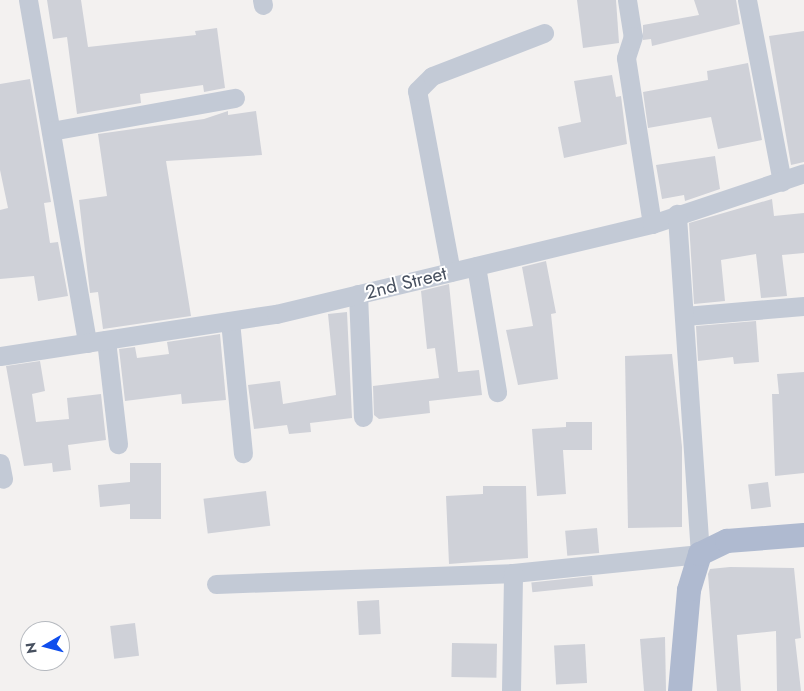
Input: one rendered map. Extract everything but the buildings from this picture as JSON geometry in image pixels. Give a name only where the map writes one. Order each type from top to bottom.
[{"type":"main road","points":[[680,691],[690,590],[700,554],[727,541],[804,536]]},
{"type":"main road","points":[[700,554],[804,548]]},
{"type":"street","points":[[28,0],[87,343]]},
{"type":"street","points":[[627,0],[633,36],[626,58],[652,224]]},
{"type":"street","points":[[747,0],[782,182]]},
{"type":"street","points":[[451,272],[417,91],[432,76],[544,33]]},
{"type":"street","points":[[51,131],[235,98]]},
{"type":"street","name":"2nd Street","points":[[0,356],[230,321],[358,294],[652,224],[804,174]]},
{"type":"street","points":[[216,584],[513,573],[700,554],[678,214]]},
{"type":"street","points":[[476,266],[498,392]]},
{"type":"street","points":[[358,294],[363,416]]},
{"type":"street","points":[[685,316],[804,306]]},
{"type":"street","points":[[230,321],[243,453]]},
{"type":"street","points":[[106,340],[118,444]]},
{"type":"street","points":[[511,691],[513,573]]}]
